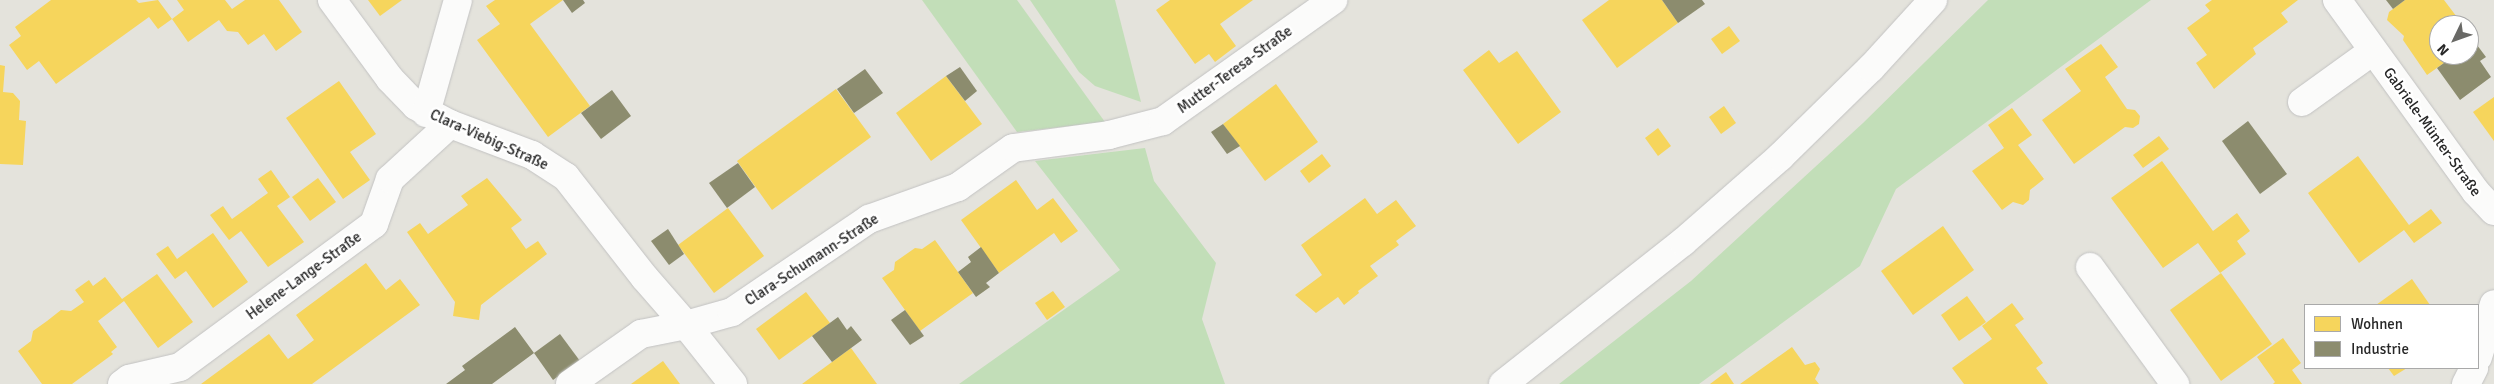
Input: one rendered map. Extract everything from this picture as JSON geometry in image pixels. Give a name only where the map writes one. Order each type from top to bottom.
[{"type":"street","name":"Clara-Viebig-Straße","points":[[332,0],[398,90],[438,119],[532,155],[566,177],[645,278],[686,325]]},
{"type":"street","points":[[438,119],[458,0]]},
{"type":"street","name":"Mutter-Teresa-Straße","points":[[1133,130],[1157,124],[1177,113],[1333,0]]},
{"type":"street","points":[[1503,384],[1683,242],[1780,157],[1858,81],[1933,0]]},
{"type":"street","name":"Gabriele-Münter-Straße","points":[[2337,0],[2476,192],[2494,210]]},
{"type":"street","points":[[2302,102],[2373,51]]},
{"type":"street","name":"Helene-Lange-Straße","points":[[122,384],[129,379],[180,367],[374,224],[390,179],[438,119]]},
{"type":"street","name":"Clara-Schumann-Straße","points":[[570,384],[641,334],[686,325],[732,312],[869,219],[958,187],[1013,148],[1133,130]]},
{"type":"street","points":[[2090,267],[2175,384]]},
{"type":"street","points":[[2479,354],[2494,304]]},
{"type":"street","points":[[686,325],[733,384]]},
{"type":"street","points":[[2466,384],[2474,369]]},
{"type":"green space","points":[[922,0],[1017,0],[1105,122],[1017,132]]},
{"type":"green space","points":[[1030,0],[1115,0],[1141,102],[1095,86],[1079,72]]},
{"type":"green space","points":[[1988,0],[2151,0],[1896,189],[1860,266],[1699,384],[1559,384],[1691,281],[1863,123]]},
{"type":"green space","points":[[1145,148],[1154,181],[1216,263],[1202,319],[1225,384],[959,384],[1120,270],[1035,161]]},
{"type":"building: Wohnen","points":[[51,0],[136,0],[139,3],[158,0],[172,19],[158,29],[149,17],[56,84],[39,61],[27,70],[9,45],[21,36],[15,27]]},
{"type":"building: Wohnen","points":[[177,0],[225,0],[232,9],[245,0],[279,0],[302,32],[276,51],[264,34],[248,45],[238,32],[227,31],[219,20],[188,42],[172,19],[184,10]]},
{"type":"building: Wohnen","points":[[368,0],[402,0],[380,16]]},
{"type":"building: Wohnen","points":[[495,0],[563,0],[530,24],[590,106],[548,137],[477,40],[500,24],[486,6]]},
{"type":"building: Wohnen","points":[[1170,0],[1253,0],[1220,24],[1236,46],[1215,62],[1209,54],[1195,64],[1156,10]]},
{"type":"building: Wohnen","points":[[1609,0],[1662,0],[1678,23],[1617,68],[1582,20]]},
{"type":"building: Wohnen","points":[[2212,0],[2298,0],[2281,13],[2288,22],[2253,48],[2256,54],[2214,89],[2196,63],[2207,55],[2187,28],[2210,11],[2205,5]]},
{"type":"building: Wohnen","points":[[2405,0],[2444,0],[2455,15],[2429,15],[2429,65],[2441,65],[2427,75],[2403,40],[2404,36],[2387,20],[2389,12]]},
{"type":"building: Wohnen","points":[[1729,26],[1740,41],[1722,54],[1711,39]]},
{"type":"building: Wohnen","points":[[2101,44],[2118,67],[2105,77],[2127,109],[2135,110],[2140,116],[2139,124],[2133,128],[2125,127],[2074,164],[2042,120],[2081,91],[2065,69]]},
{"type":"building: Wohnen","points":[[1489,50],[1499,63],[1517,51],[1561,112],[1518,144],[1463,70]]},
{"type":"building: Wohnen","points":[[0,65],[5,66],[3,92],[13,93],[20,101],[19,120],[26,121],[23,165],[0,164]]},
{"type":"building: Wohnen","points":[[946,76],[982,124],[931,161],[896,113]]},
{"type":"building: Wohnen","points":[[339,81],[376,134],[350,152],[370,180],[343,199],[286,118]]},
{"type":"building: Wohnen","points":[[1276,84],[1318,142],[1265,181],[1223,124]]},
{"type":"building: Wohnen","points":[[836,89],[871,137],[772,210],[737,161]]},
{"type":"building: Wohnen","points":[[2494,97],[2494,141],[2473,112]]},
{"type":"building: Wohnen","points":[[1724,106],[1736,123],[1721,134],[1709,117]]},
{"type":"building: Wohnen","points":[[2012,108],[2032,135],[2018,145],[2044,179],[2030,190],[2029,200],[2023,205],[2013,202],[2002,210],[1972,171],[2004,148],[1988,125]]},
{"type":"building: Wohnen","points":[[1658,128],[1671,146],[1658,156],[1645,138]]},
{"type":"building: Wohnen","points":[[2159,136],[2169,149],[2143,168],[2133,155]]},
{"type":"building: Wohnen","points":[[1322,154],[1331,166],[1309,183],[1300,171]]},
{"type":"building: Wohnen","points":[[2358,156],[2409,225],[2431,209],[2442,223],[2414,243],[2404,230],[2359,263],[2308,193]]},
{"type":"building: Wohnen","points":[[2162,161],[2213,231],[2237,213],[2250,231],[2237,241],[2246,254],[2220,273],[2198,243],[2163,268],[2111,198]]},
{"type":"building: Wohnen","points":[[271,170],[290,197],[277,206],[304,242],[268,267],[241,231],[229,240],[210,215],[223,206],[232,219],[268,193],[258,179]]},
{"type":"building: Wohnen","points":[[318,178],[336,202],[310,221],[292,197]]},
{"type":"building: Wohnen","points":[[487,178],[522,220],[511,228],[526,249],[538,241],[547,254],[481,305],[479,320],[453,316],[455,302],[407,232],[420,223],[428,234],[468,205],[461,196]]},
{"type":"building: Wohnen","points":[[1016,180],[1037,210],[1053,198],[1078,231],[1061,243],[1054,233],[999,273],[961,220]]},
{"type":"building: Wohnen","points":[[1365,198],[1377,214],[1396,200],[1416,226],[1396,241],[1399,245],[1370,266],[1378,276],[1358,291],[1359,293],[1344,305],[1338,297],[1316,313],[1295,295],[1322,275],[1301,245]]},
{"type":"building: Wohnen","points":[[728,208],[764,256],[714,293],[678,245]]},
{"type":"building: Wohnen","points":[[1943,226],[1974,270],[1913,315],[1881,271]]},
{"type":"building: Wohnen","points":[[213,233],[248,282],[213,308],[186,271],[175,279],[156,254],[168,246],[177,259]]},
{"type":"building: Wohnen","points":[[935,240],[973,293],[920,331],[882,278],[894,270],[895,262],[915,248],[922,249]]},
{"type":"building: Wohnen","points":[[366,263],[386,290],[400,279],[420,305],[312,384],[201,384],[269,334],[288,359],[302,349],[314,340],[296,315]]},
{"type":"building: Wohnen","points":[[2221,273],[2272,344],[2221,381],[2170,310]]},
{"type":"building: Wohnen","points":[[157,274],[193,322],[158,348],[124,301],[98,321],[117,347],[111,352],[113,354],[72,384],[42,384],[18,351],[31,341],[33,331],[61,310],[71,311],[84,302],[75,290],[89,280],[93,286],[105,277],[122,299]]},
{"type":"building: Wohnen","points":[[2412,279],[2429,304],[2377,304]]},
{"type":"building: Wohnen","points":[[1053,291],[1065,307],[1047,320],[1035,303]]},
{"type":"building: Wohnen","points":[[806,292],[830,323],[779,360],[756,329]]},
{"type":"building: Wohnen","points":[[1967,296],[1986,322],[1959,341],[1941,315]]},
{"type":"building: Wohnen","points":[[2012,303],[2024,319],[2015,325],[2043,363],[2036,368],[2048,384],[1964,384],[1952,368],[1992,339],[1982,326]]},
{"type":"building: Wohnen","points":[[2283,338],[2301,363],[2292,370],[2302,384],[2273,384],[2275,382],[2257,357]]},
{"type":"building: Wohnen","points":[[1792,347],[1805,365],[1815,362],[1820,369],[1815,379],[1819,384],[1740,384]]},
{"type":"building: Wohnen","points":[[851,348],[877,384],[802,384],[832,362]]},
{"type":"building: Wohnen","points":[[663,361],[680,384],[631,384]]},
{"type":"building: Wohnen","points":[[2389,369],[2405,369],[2394,376]]},
{"type":"building: Wohnen","points":[[1726,372],[1734,384],[1710,384]]},
{"type":"building: Industrie","points":[[563,0],[583,0],[585,3],[572,13]]},
{"type":"building: Industrie","points":[[1662,0],[1702,0],[1705,4],[1678,23]]},
{"type":"building: Industrie","points":[[2386,0],[2405,0],[2393,9]]},
{"type":"building: Industrie","points":[[2479,48],[2486,57],[2480,61],[2491,77],[2460,100],[2437,68],[2441,65],[2479,65]]},
{"type":"building: Industrie","points":[[960,67],[977,91],[965,101],[946,76]]},
{"type":"building: Industrie","points":[[865,69],[883,93],[854,113],[837,89]]},
{"type":"building: Industrie","points":[[612,90],[631,116],[601,139],[581,113]]},
{"type":"building: Industrie","points":[[2248,121],[2287,174],[2260,194],[2222,141]]},
{"type":"building: Industrie","points":[[1223,124],[1240,146],[1227,154],[1211,132]]},
{"type":"building: Industrie","points":[[738,163],[755,187],[727,208],[709,183]]},
{"type":"building: Industrie","points":[[668,229],[684,254],[669,265],[651,241]]},
{"type":"building: Industrie","points":[[981,247],[999,273],[986,283],[990,287],[976,297],[958,272],[971,262],[968,257]]},
{"type":"building: Industrie","points":[[905,310],[924,336],[910,345],[891,320]]},
{"type":"building: Industrie","points":[[838,317],[847,330],[851,326],[862,340],[832,362],[812,336]]},
{"type":"building: Industrie","points":[[515,327],[534,353],[492,384],[446,384],[465,370],[462,366]]},
{"type":"building: Industrie","points":[[560,334],[580,361],[553,380],[534,353]]}]
